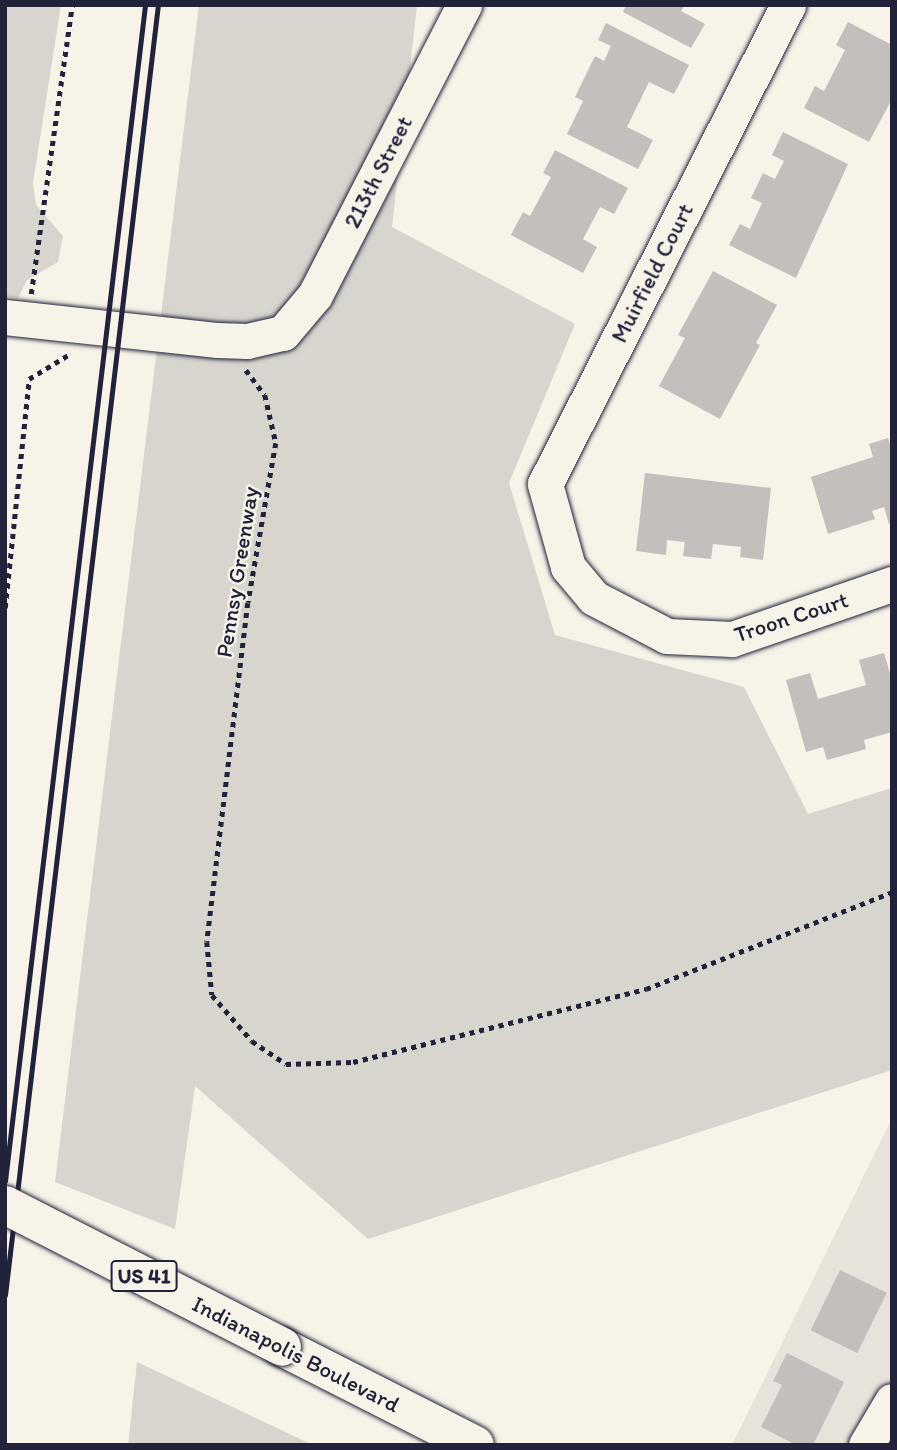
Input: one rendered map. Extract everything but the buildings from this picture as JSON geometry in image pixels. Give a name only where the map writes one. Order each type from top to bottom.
[{"type":"highway","name":"Indianapolis Boulevard","points":[[5,1205],[475,1445]]},
{"type":"street","name":"213th Street","points":[[16,318],[218,340],[247,341],[283,333],[314,295],[464,5]]},
{"type":"street","name":"Muirfield Court","points":[[563,544],[545,484],[788,5]]},
{"type":"street","name":"Troon Court","points":[[563,544],[568,567],[594,598],[667,636],[732,639],[892,584]]},
{"type":"street","points":[[866,1445],[892,1401]]},
{"type":"path","points":[[16,318],[72,5]]},
{"type":"path","points":[[5,608],[29,379],[73,352]]},
{"type":"path","name":"Pennsy Greenway","points":[[239,361],[265,395],[276,443],[248,603],[207,942],[212,995],[252,1041],[286,1064],[353,1062],[646,989],[892,891]]},
{"type":"shaded area","points":[[5,5],[61,5],[33,183],[36,205],[63,236],[58,262],[27,280],[18,298],[5,296]]},
{"type":"shaded area","points":[[199,5],[417,5],[392,227],[575,324],[509,483],[555,635],[744,687],[808,814],[892,788],[892,1070],[368,1239],[195,1086],[175,1229],[55,1182]]},
{"type":"shaded area","points":[[892,1118],[892,1445],[732,1445]]},
{"type":"shaded area","points":[[137,1362],[313,1445],[128,1445]]},
{"type":"railway","points":[[5,1181],[145,5]]},
{"type":"railway","points":[[5,1295],[158,5]]}]
